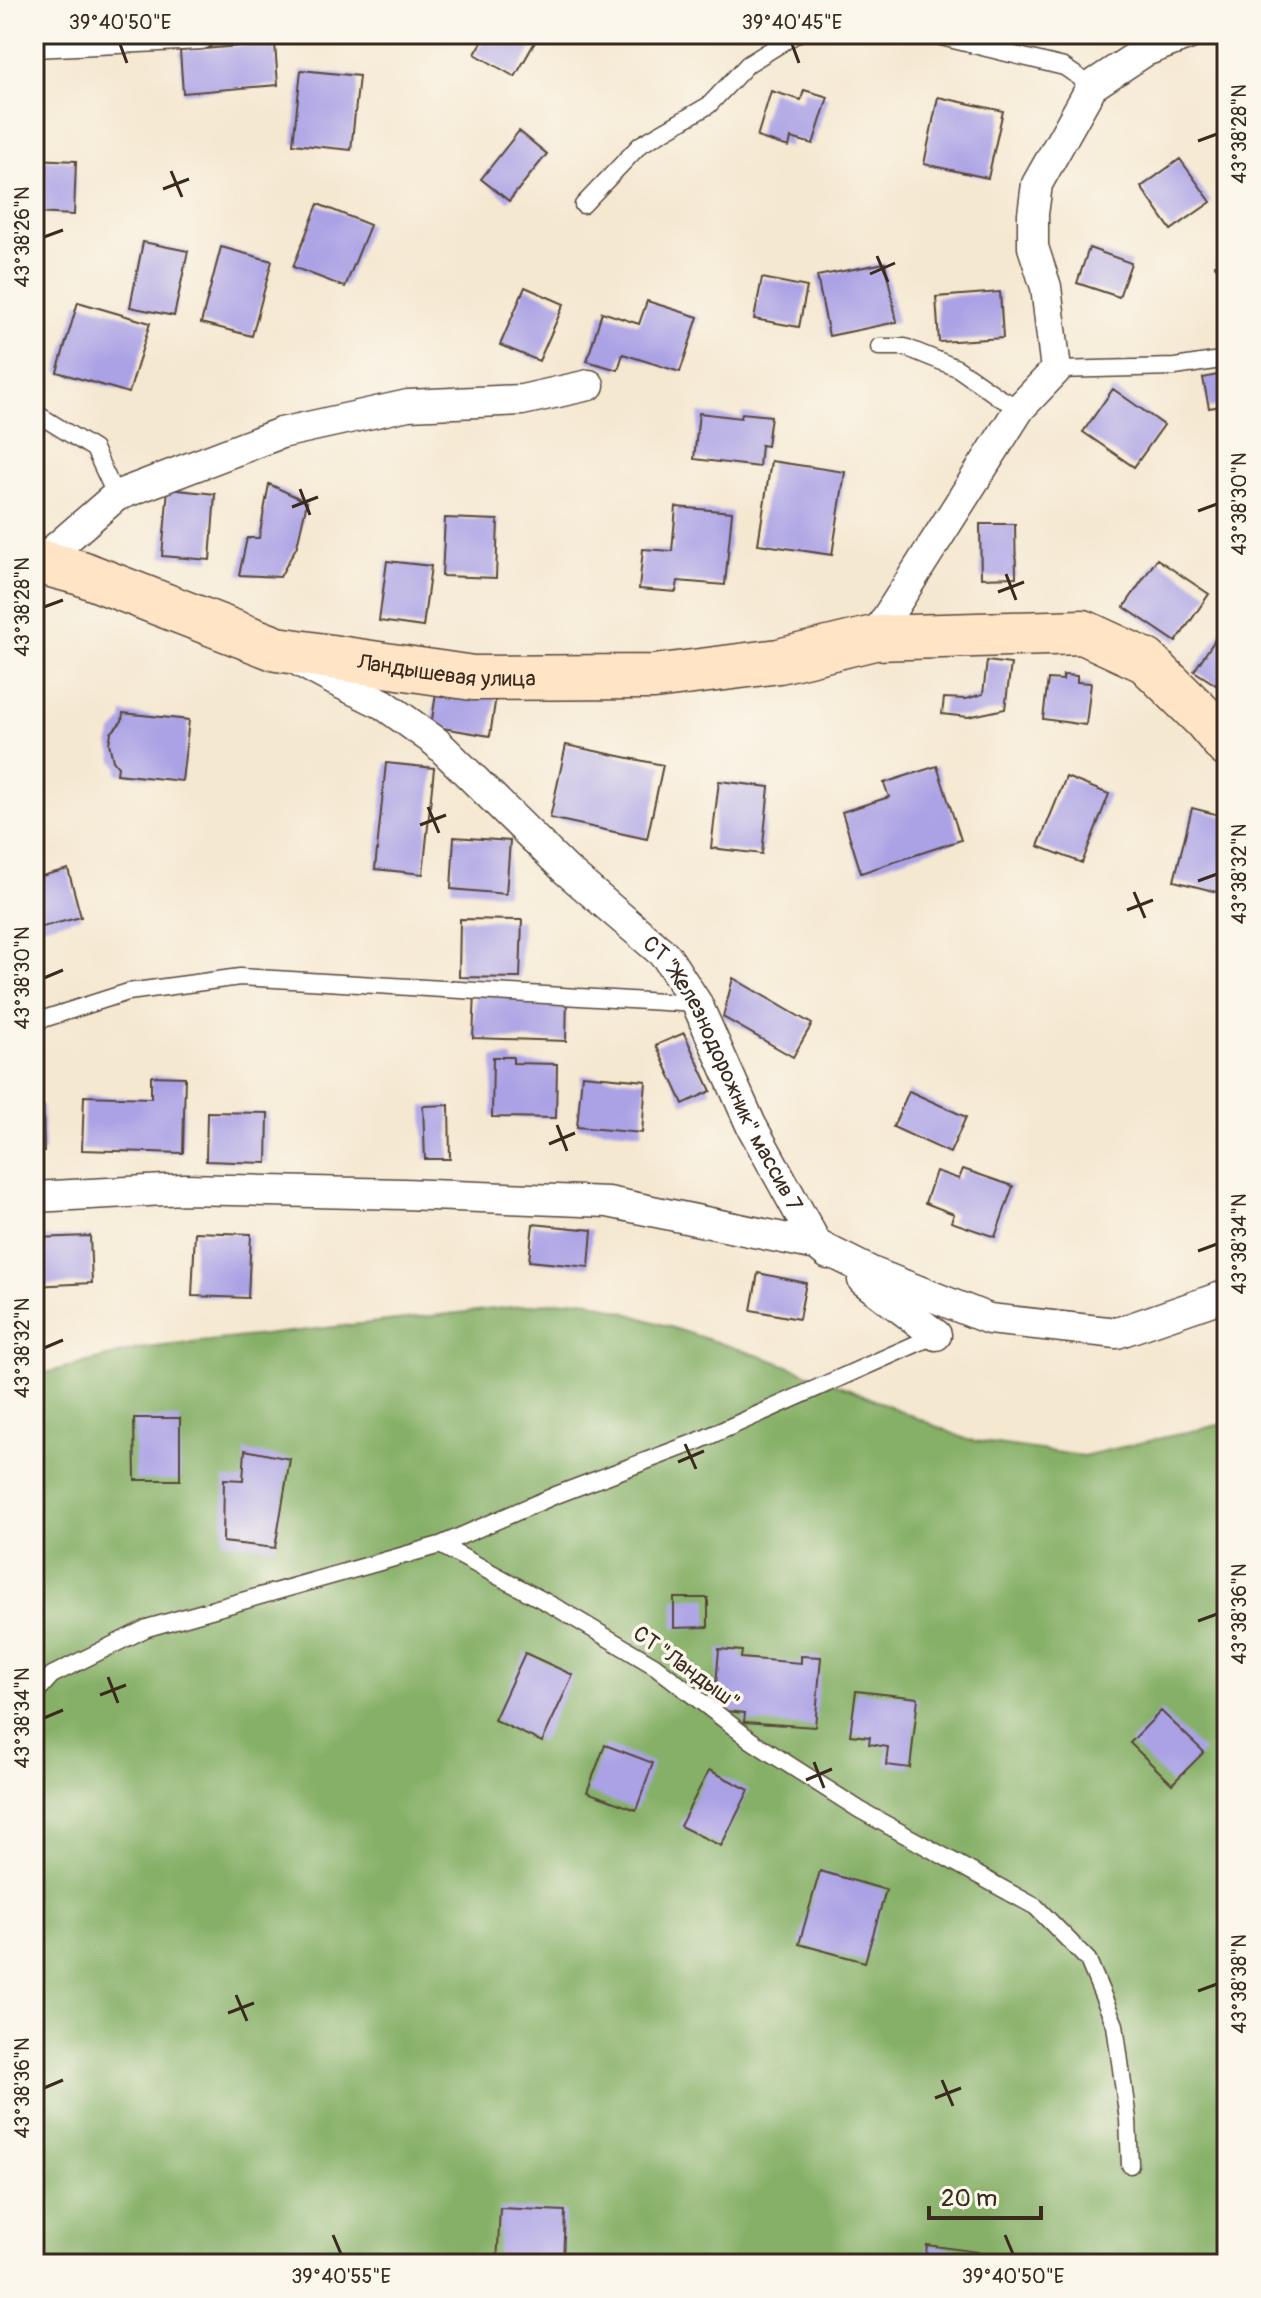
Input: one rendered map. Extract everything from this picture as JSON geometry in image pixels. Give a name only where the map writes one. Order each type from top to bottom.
[{"type":"street","points":[[34,42],[201,34]]},
{"type":"street","points":[[874,638],[1020,408],[1056,370],[1046,287],[1033,247],[1037,184],[1092,86],[1145,51],[1190,34]]},
{"type":"street","points":[[37,562],[116,496],[281,433],[408,405],[522,400],[589,385]]},
{"type":"street","name":"Ландышевая улица","points":[[37,562],[81,573],[277,649],[473,678],[654,677],[779,661],[874,638],[1083,632],[1146,661],[1227,745]]},
{"type":"street","name":"СТ \"Железнодорожник\" массив 7","points":[[277,649],[383,704],[436,742],[567,871],[666,956],[697,1004],[751,1125],[817,1245]]},
{"type":"street","points":[[34,1197],[184,1189],[608,1202],[817,1245],[871,1272],[989,1319],[1117,1333],[1227,1295]]},
{"type":"street","points":[[817,1245],[936,1335]]},
{"type":"lane","points":[[583,205],[640,145],[709,105],[748,64],[797,34]]},
{"type":"lane","points":[[929,34],[1064,67],[1092,86]]},
{"type":"lane","points":[[879,347],[905,347],[957,368],[1020,408]]},
{"type":"lane","points":[[1056,370],[1175,367],[1227,359]]},
{"type":"lane","points":[[34,412],[94,449],[116,496]]},
{"type":"lane","points":[[34,1022],[128,992],[240,977],[697,1004]]},
{"type":"lane","points":[[34,1695],[52,1675],[147,1628],[440,1545],[556,1495],[696,1442],[936,1335]]},
{"type":"lane","name":"СТ \"Ландыш\"","points":[[440,1545],[559,1609],[655,1666],[752,1741],[860,1810],[1036,1907],[1088,1960],[1115,2025],[1128,2120],[1130,2165]]},
{"type":"green space","points":[[583,1299],[766,1358],[847,1388],[968,1440],[1083,1456],[1227,1423],[1227,2264],[34,2264],[34,1376],[138,1349]]},
{"type":"building","points":[[487,34],[522,34],[535,42],[515,77],[475,54]]},
{"type":"building","points":[[1056,34],[1090,34],[1089,43],[1055,40]]},
{"type":"building","points":[[275,43],[278,85],[183,93],[180,51]]},
{"type":"building","points":[[301,70],[359,76],[351,150],[293,144]]},
{"type":"building","points":[[804,90],[828,97],[813,144],[791,138],[789,147],[757,137],[771,91],[801,100]]},
{"type":"building","points":[[938,97],[1003,111],[988,178],[924,164]]},
{"type":"building","points":[[519,131],[547,154],[509,201],[481,179]]},
{"type":"building","points":[[34,159],[76,161],[74,215],[34,213]]},
{"type":"building","points":[[1180,159],[1211,202],[1171,230],[1141,187]]},
{"type":"building","points":[[318,204],[370,225],[345,287],[293,267]]},
{"type":"building","points":[[143,242],[188,251],[174,316],[130,307]]},
{"type":"building","points":[[221,247],[272,261],[252,336],[201,323]]},
{"type":"building","points":[[1089,248],[1131,263],[1119,297],[1077,283]]},
{"type":"building","points":[[1227,258],[1227,286],[1215,265]]},
{"type":"building","points":[[885,263],[897,322],[829,336],[817,276]]},
{"type":"building","points":[[762,278],[807,287],[799,327],[754,319]]},
{"type":"building","points":[[525,287],[564,304],[539,361],[500,345]]},
{"type":"building","points":[[1000,292],[1003,338],[939,342],[936,297]]},
{"type":"building","points":[[647,301],[698,317],[680,372],[623,354],[618,370],[587,361],[602,312],[639,324]]},
{"type":"building","points":[[78,302],[150,323],[129,393],[57,372]]},
{"type":"building","points":[[1227,373],[1227,405],[1209,408],[1203,378]]},
{"type":"building","points":[[1113,389],[1164,425],[1134,467],[1083,432]]},
{"type":"building","points":[[699,413],[741,418],[742,413],[771,416],[767,446],[761,445],[759,467],[694,459]]},
{"type":"building","points":[[771,461],[845,472],[832,555],[758,544]]},
{"type":"building","points":[[269,484],[307,502],[297,546],[280,577],[239,575],[247,538],[259,538]]},
{"type":"building","points":[[168,489],[215,494],[210,560],[162,556]]},
{"type":"building","points":[[676,507],[732,512],[725,585],[678,581],[676,592],[639,589],[643,549],[672,551]]},
{"type":"building","points":[[445,518],[498,520],[496,578],[442,576]]},
{"type":"building","points":[[980,524],[1015,524],[1016,577],[981,578]]},
{"type":"building","points":[[1157,559],[1209,594],[1176,642],[1124,607]]},
{"type":"building","points":[[387,561],[431,566],[423,627],[379,621]]},
{"type":"building","points":[[1227,626],[1227,692],[1194,671]]},
{"type":"building","points":[[987,661],[1011,664],[1005,709],[968,717],[942,714],[944,698],[966,699],[983,694]]},
{"type":"building","points":[[1063,675],[1077,676],[1077,682],[1091,683],[1086,725],[1043,719],[1048,679],[1063,680]]},
{"type":"building","points":[[437,687],[496,696],[490,736],[431,726]]},
{"type":"building","points":[[123,713],[189,720],[182,781],[117,774],[118,767],[113,761],[109,743],[111,733],[122,721]]},
{"type":"building","points":[[566,745],[663,765],[647,839],[550,818]]},
{"type":"building","points":[[386,763],[434,768],[423,874],[375,869]]},
{"type":"building","points":[[937,766],[961,840],[861,873],[842,812],[889,797],[884,783]]},
{"type":"building","points":[[1066,777],[1109,794],[1082,863],[1038,846]]},
{"type":"building","points":[[719,781],[769,787],[762,854],[711,848]]},
{"type":"building","points":[[1192,808],[1227,817],[1225,894],[1174,881]]},
{"type":"building","points":[[454,837],[510,841],[506,894],[451,889]]},
{"type":"building","points":[[68,869],[81,917],[34,929],[34,878]]},
{"type":"building","points":[[460,919],[522,920],[520,978],[459,977]]},
{"type":"building","points":[[733,978],[812,1024],[793,1057],[723,1017]]},
{"type":"building","points":[[475,992],[567,995],[566,1041],[473,1038]]},
{"type":"building","points":[[684,1033],[711,1091],[683,1104],[656,1045]]},
{"type":"building","points":[[493,1057],[513,1057],[513,1063],[557,1064],[556,1118],[492,1117]]},
{"type":"building","points":[[582,1075],[646,1081],[642,1133],[577,1127]]},
{"type":"building","points":[[151,1076],[185,1077],[183,1153],[82,1150],[84,1096],[151,1098]]},
{"type":"building","points":[[909,1091],[966,1117],[950,1153],[893,1127]]},
{"type":"building","points":[[34,1105],[43,1105],[44,1152],[34,1152]]},
{"type":"building","points":[[449,1105],[450,1159],[425,1159],[423,1106]]},
{"type":"building","points":[[207,1112],[268,1113],[267,1163],[206,1161]]},
{"type":"building","points":[[963,1169],[1013,1186],[995,1237],[951,1222],[954,1214],[925,1203],[936,1171],[959,1179]]},
{"type":"building","points":[[533,1224],[592,1230],[589,1267],[529,1261]]},
{"type":"building","points":[[195,1232],[251,1234],[248,1298],[192,1296]]},
{"type":"building","points":[[90,1236],[92,1283],[34,1286],[34,1238]]},
{"type":"building","points":[[758,1273],[806,1283],[799,1319],[751,1310]]},
{"type":"building","points":[[134,1418],[180,1418],[180,1480],[135,1480]]},
{"type":"building","points":[[245,1450],[290,1459],[275,1548],[223,1542],[224,1479],[243,1480]]},
{"type":"building","points":[[674,1598],[708,1598],[708,1627],[674,1628]]},
{"type":"building","points":[[719,1649],[742,1651],[741,1658],[801,1663],[801,1656],[821,1657],[815,1727],[744,1722],[745,1713],[714,1710]]},
{"type":"building","points":[[525,1653],[573,1675],[542,1742],[494,1720]]},
{"type":"building","points":[[856,1691],[918,1698],[910,1768],[886,1765],[888,1747],[869,1744],[870,1737],[850,1735]]},
{"type":"building","points":[[1161,1711],[1204,1752],[1172,1784],[1130,1743]]},
{"type":"building","points":[[605,1745],[653,1763],[636,1810],[587,1792]]},
{"type":"building","points":[[709,1770],[749,1790],[721,1846],[680,1826]]},
{"type":"building","points":[[820,1871],[886,1890],[865,1962],[799,1944]]},
{"type":"building","points":[[500,2208],[565,2211],[563,2264],[497,2264]]},
{"type":"building","points":[[927,2245],[978,2252],[976,2264],[925,2264]]}]
